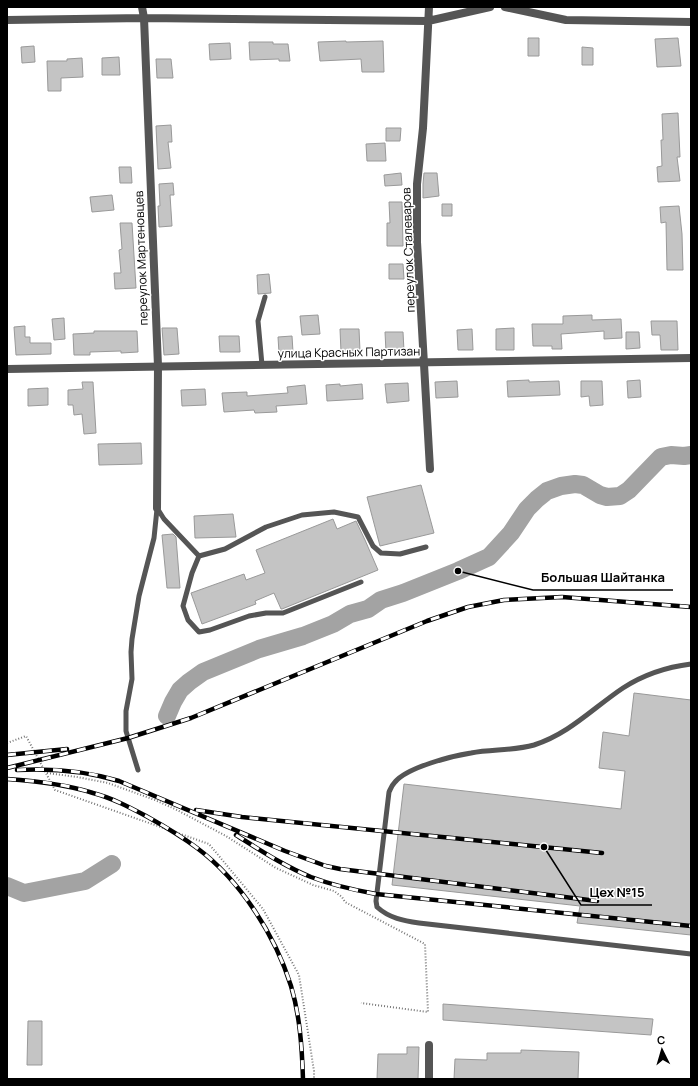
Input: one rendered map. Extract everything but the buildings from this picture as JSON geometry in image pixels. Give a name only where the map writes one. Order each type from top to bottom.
[{"type":"street","name":"переулок Мартеновцев","points":[[142,7],[144,18],[158,366],[157,508]]},
{"type":"street","name":"переулок Сталеваров","points":[[429,7],[423,120],[417,192],[417,242],[430,469]]},
{"type":"street","points":[[7,20],[144,18],[428,22],[490,7]]},
{"type":"street","points":[[505,7],[566,20],[691,22]]},
{"type":"street","name":"улица Красных Партизан","points":[[7,369],[691,358]]},
{"type":"street","points":[[429,1045],[429,1079]]},
{"type":"lane","points":[[262,365],[258,321],[265,297]]},
{"type":"lane","points":[[157,508],[164,519],[199,556]]},
{"type":"lane","points":[[138,770],[126,731],[126,710],[132,679],[132,639],[140,596],[154,538],[157,508]]},
{"type":"lane","points":[[199,556],[225,549],[266,527],[302,515],[334,512],[358,517],[374,546],[381,553],[400,554],[426,547]]},
{"type":"lane","points":[[199,556],[192,573],[183,606],[188,620],[198,632],[210,630],[249,616],[266,613],[283,613],[361,582]]},
{"type":"lane","points":[[691,664],[672,668],[637,680],[569,729],[544,742],[519,749],[454,756],[412,770],[401,777],[395,782],[389,792],[376,901],[377,907],[389,915],[419,924],[691,954]]},
{"type":"path","points":[[7,743],[26,736],[55,790],[209,844],[263,909],[299,975],[314,1079]]},
{"type":"path","points":[[47,773],[108,783],[175,809],[226,836],[276,868],[313,885],[334,891],[342,897],[345,902],[425,944],[428,1012],[361,1003]]},
{"type":"waterway","points":[[167,716],[180,690],[203,672],[259,649],[303,636],[333,624],[350,614],[368,609],[381,600],[403,593],[489,557],[511,533],[527,509],[547,491],[561,486],[575,484],[583,485],[600,495],[607,497],[620,496],[629,490],[661,457],[671,455],[691,455]]},
{"type":"waterway","points":[[7,886],[24,893],[85,881],[112,864]]},
{"type":"railway","points":[[7,768],[128,738],[191,718],[427,621],[468,607],[504,600],[562,597],[691,607]]},
{"type":"railway","points":[[7,755],[67,749]]},
{"type":"railway","points":[[17,770],[43,769],[69,771],[119,781],[285,851],[326,866],[597,901]]},
{"type":"railway","points":[[7,779],[72,787],[100,795],[120,803],[185,839],[213,861],[228,876],[266,928],[284,967],[294,997],[298,1020],[303,1079]]},
{"type":"railway","points":[[196,810],[242,817],[602,853]]},
{"type":"railway","points":[[236,835],[272,858],[301,873],[343,887],[376,894],[691,926]]},
{"type":"place","name":"Большая Шайтанка","points":[[458,571]]},
{"type":"place","name":"Цех №15","points":[[544,847]]}]
